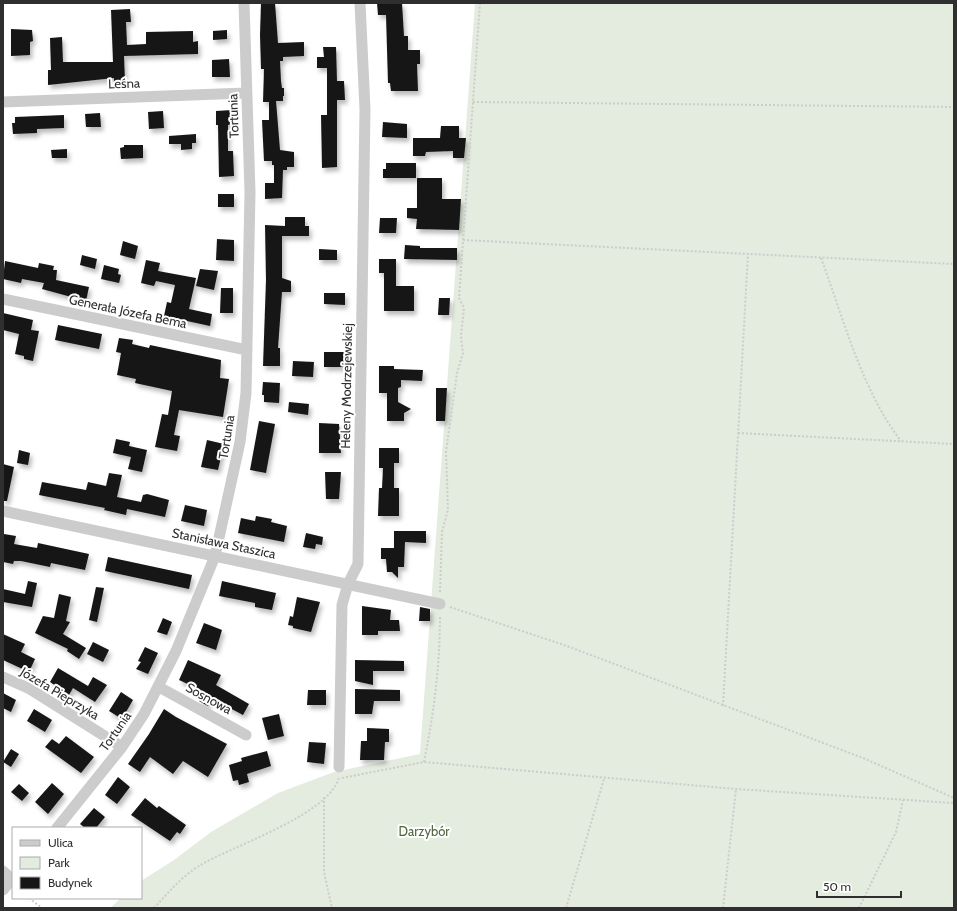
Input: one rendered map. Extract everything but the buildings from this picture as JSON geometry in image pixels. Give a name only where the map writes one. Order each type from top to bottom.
[{"type":"street","name":"Tortunia","points":[[58,827],[122,747],[144,714],[159,687],[216,556],[240,442],[246,393],[250,192],[244,3]]},
{"type":"street","name":"Heleny Modrzejewskiej","points":[[339,767],[342,605],[348,584],[358,564],[365,109],[360,3]]},
{"type":"street","name":"Leśna","points":[[3,102],[246,93]]},
{"type":"street","name":"Generała Józefa Bema","points":[[3,299],[248,350]]},
{"type":"street","name":"Stanisława Staszica","points":[[3,511],[440,604]]},
{"type":"street","name":"Józefa Pieprzyka","points":[[3,676],[41,695],[122,747]]},
{"type":"street","name":"Sosnowa","points":[[159,687],[246,735]]},
{"type":"street","points":[[3,871],[12,878]]},
{"type":"street","points":[[3,890],[12,880]]},
{"type":"path","points":[[424,762],[435,708],[438,679],[442,532],[448,510],[446,452],[457,373],[463,353],[461,336],[464,308],[459,299],[480,3]]},
{"type":"path","points":[[473,102],[954,107]]},
{"type":"path","points":[[462,240],[954,264]]},
{"type":"path","points":[[723,706],[748,254]]},
{"type":"path","points":[[821,257],[872,392],[890,427],[901,441]]},
{"type":"path","points":[[738,433],[954,444]]},
{"type":"path","points":[[440,604],[567,646],[863,758],[954,798]]},
{"type":"path","points":[[154,908],[177,883],[200,865],[286,825],[324,797],[339,779],[424,762],[604,778],[699,784],[736,789],[954,803]]},
{"type":"path","points":[[566,908],[604,778]]},
{"type":"path","points":[[723,908],[736,789]]},
{"type":"path","points":[[324,797],[324,872],[332,908]]},
{"type":"path","points":[[858,908],[896,832],[903,800]]},
{"type":"path","points":[[31,899],[42,908]]},
{"type":"green space","name":"Darzybór","points":[[475,3],[954,3],[954,908],[110,908],[120,899],[142,899],[142,880],[174,860],[211,832],[278,793],[334,772],[420,754]]}]
